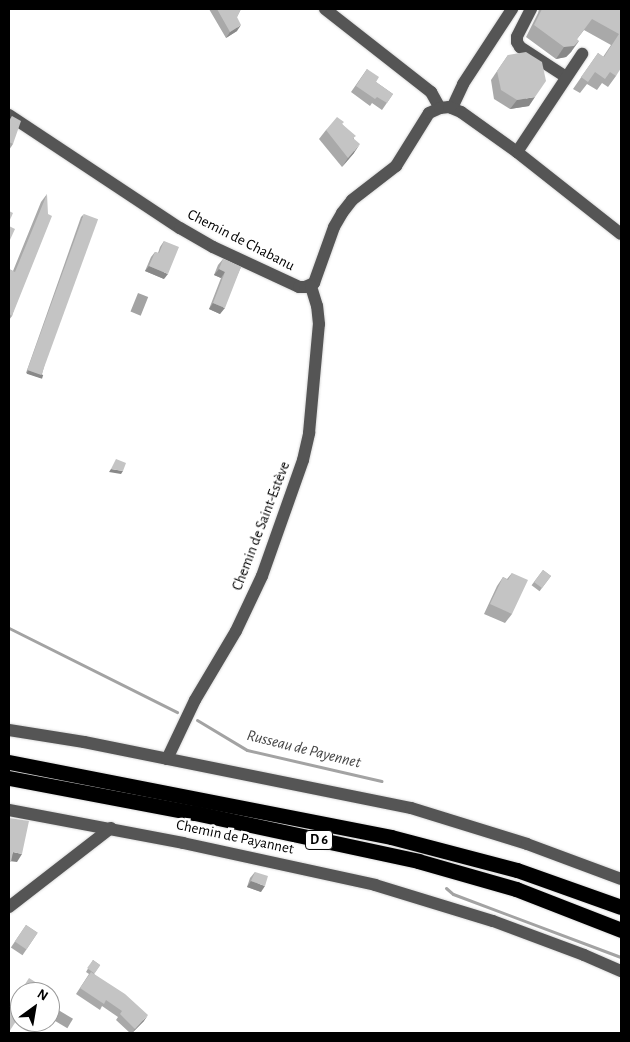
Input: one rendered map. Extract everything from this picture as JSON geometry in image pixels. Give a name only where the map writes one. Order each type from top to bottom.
[{"type":"highway","name":"D 6","points":[[9,762],[391,837],[550,881],[621,912]]},
{"type":"highway","name":"D 6","points":[[9,778],[195,813],[418,861],[516,889],[621,930]]},
{"type":"highway","points":[[550,881],[621,907]]},
{"type":"street","points":[[325,9],[431,92],[446,108],[517,152],[621,234]]},
{"type":"street","points":[[311,286],[314,283],[334,227],[342,213],[352,200],[396,166],[430,113],[446,108],[512,9]]},
{"type":"street","points":[[531,9],[517,37],[517,42],[520,47],[566,77]]},
{"type":"street","points":[[517,152],[582,54]]},
{"type":"street","name":"Chemin de Chabanu","points":[[9,115],[213,247],[289,284],[299,287],[311,286]]},
{"type":"street","name":"Chemin de Saint-Estève","points":[[167,759],[186,717],[236,631],[262,576],[303,460],[309,433],[319,324],[311,286]]},
{"type":"street","points":[[9,730],[167,759],[411,808],[527,844],[621,880]]},
{"type":"street","name":"Chemin de Payannet","points":[[9,810],[110,828],[287,865],[410,894],[546,940],[621,971]]},
{"type":"street","points":[[9,907],[110,828]]},
{"type":"shaded area","points":[[138,293],[148,297],[141,316],[131,312]]},
{"type":"shaded area","points":[[60,1011],[73,1019],[67,1028],[60,1024]]},
{"type":"building","points":[[217,9],[241,9],[237,17],[241,25],[230,32]]},
{"type":"building","points":[[542,9],[621,9],[621,68],[616,76],[610,72],[605,79],[595,72],[588,82],[581,77],[598,53],[604,57],[619,34],[592,19],[574,46],[564,47],[534,25]]},
{"type":"building","points":[[526,52],[542,62],[546,81],[535,97],[517,100],[501,90],[497,71],[508,55]]},
{"type":"building","points":[[367,69],[379,77],[376,82],[393,94],[387,103],[377,97],[375,99],[356,86]]},
{"type":"building","points":[[12,116],[21,121],[13,144],[9,142],[9,122]]},
{"type":"building","points":[[337,117],[356,136],[353,138],[360,144],[348,158],[326,130]]},
{"type":"building","points":[[47,194],[48,214],[52,216],[12,316],[9,314],[9,269],[15,272]]},
{"type":"building","points":[[9,211],[13,213],[9,222]]},
{"type":"building","points":[[84,214],[98,219],[41,375],[27,370]]},
{"type":"building","points":[[9,226],[15,229],[9,242]]},
{"type":"building","points":[[164,241],[179,247],[168,274],[149,266],[155,252],[159,253]]},
{"type":"building","points":[[223,259],[241,267],[225,308],[213,303],[225,272],[219,269]]},
{"type":"building","points":[[116,459],[126,463],[123,471],[111,469]]},
{"type":"building","points":[[543,570],[551,576],[542,588],[534,582]]},
{"type":"building","points":[[512,573],[528,580],[512,614],[490,604],[503,577],[508,580]]},
{"type":"building","points":[[9,818],[29,821],[22,854],[13,852],[11,862],[9,861]]},
{"type":"building","points":[[255,872],[268,876],[265,886],[251,881]]},
{"type":"building","points":[[26,925],[38,933],[26,949],[15,942]]},
{"type":"building","points":[[93,960],[100,965],[94,973],[87,968]]},
{"type":"building","points":[[91,972],[125,994],[148,1015],[135,1029],[120,1014],[122,1011],[106,1000],[104,1004],[80,988]]},
{"type":"building","points":[[29,978],[35,982],[26,982]]},
{"type":"building","points":[[10,1008],[9,1032],[9,1010]]},
{"type":"waterway","name":"Russeau de Payennet","points":[[9,628],[177,712]]},
{"type":"waterway","name":"Russeau de Payennet","points":[[197,720],[247,750],[381,781]]},
{"type":"waterway","name":"Russeau de Payennet","points":[[446,888],[453,894],[621,957]]}]
